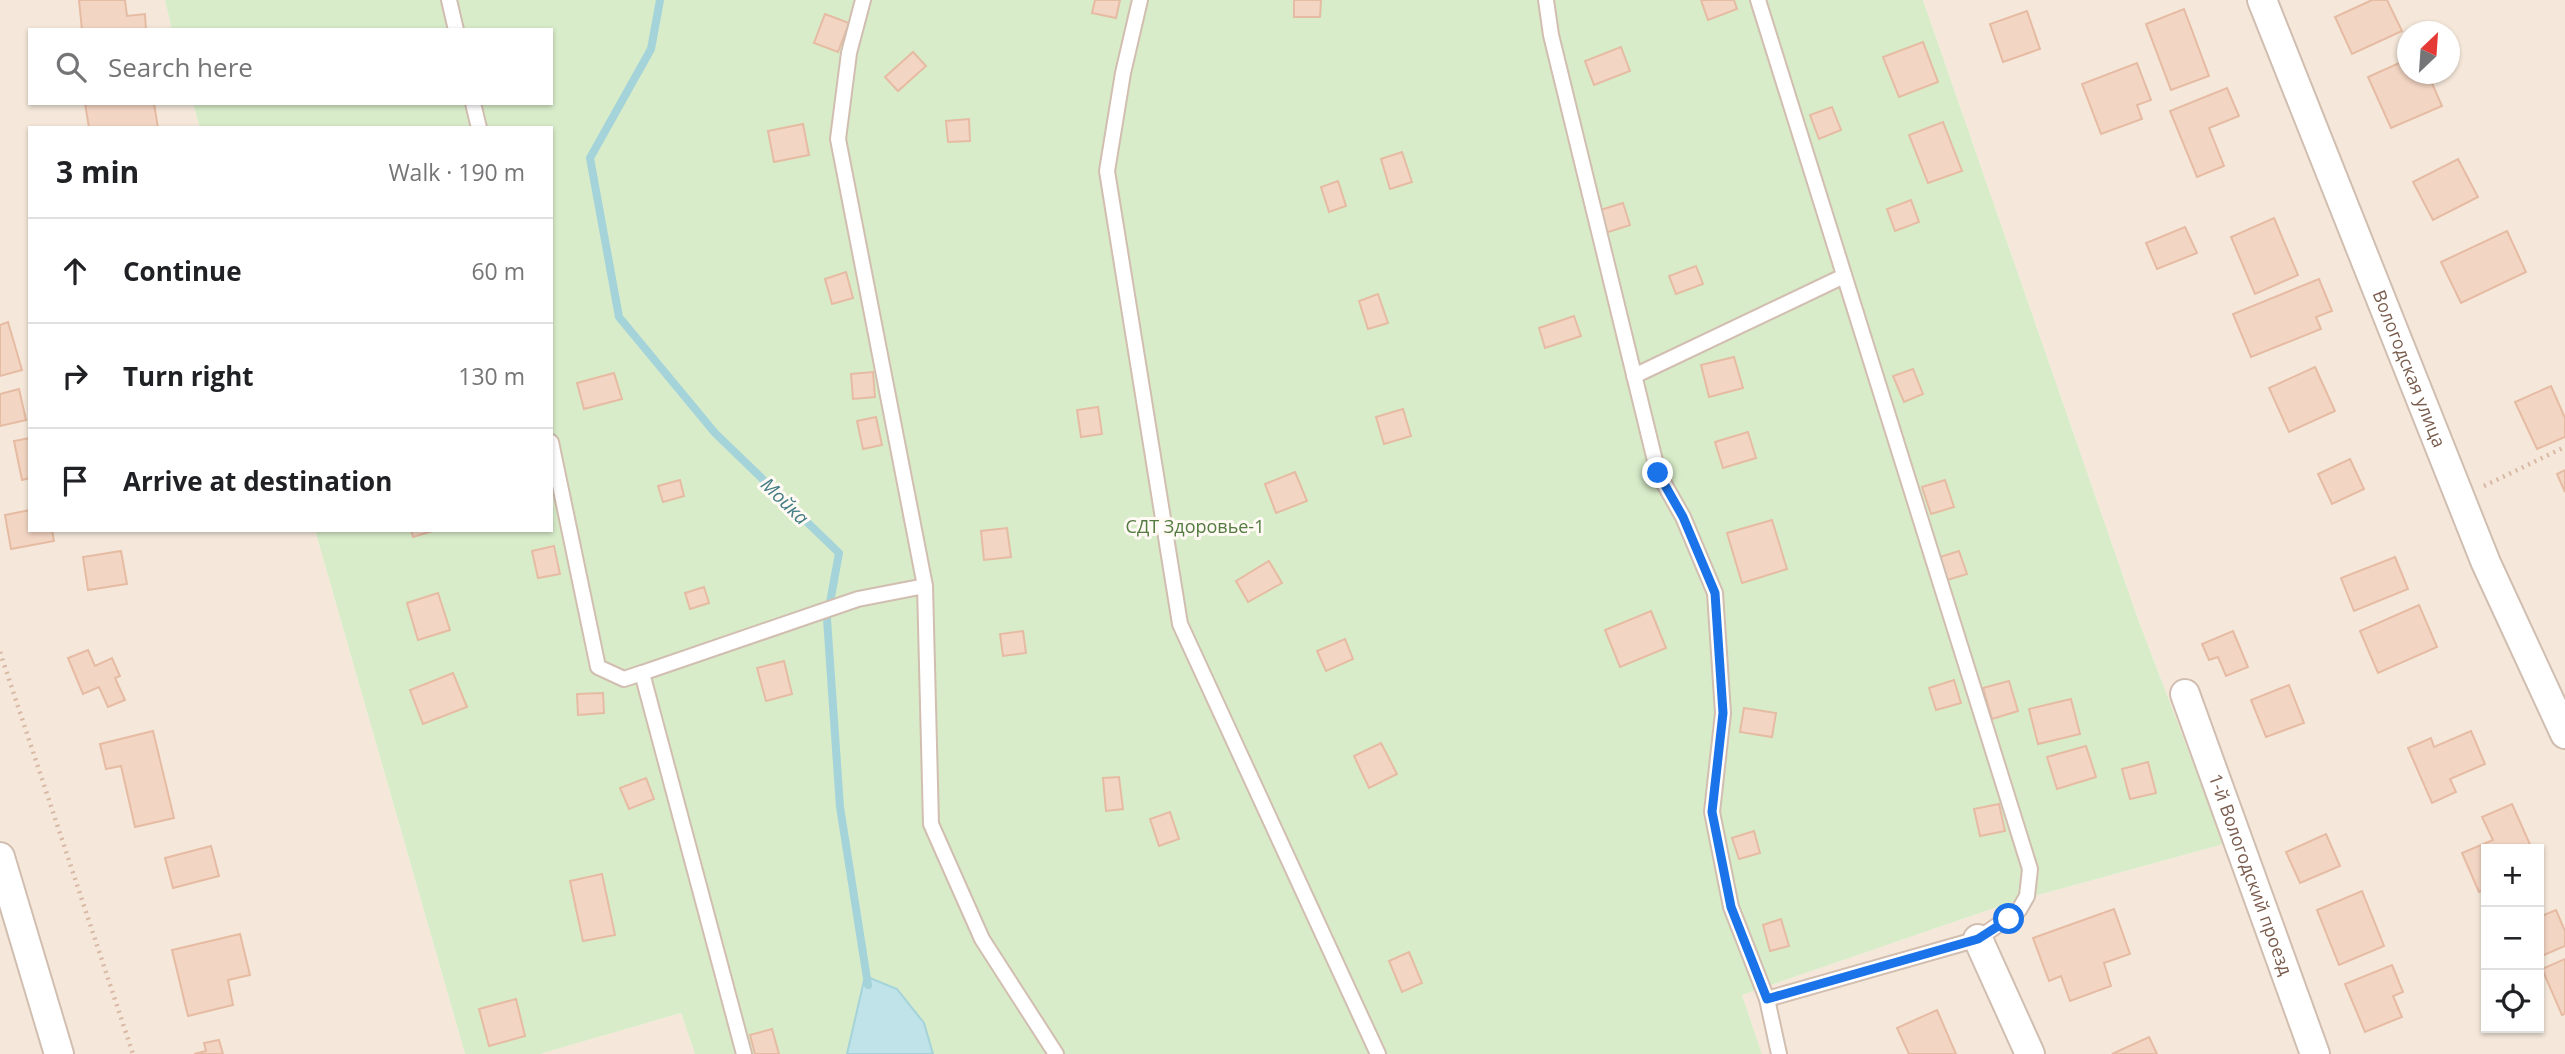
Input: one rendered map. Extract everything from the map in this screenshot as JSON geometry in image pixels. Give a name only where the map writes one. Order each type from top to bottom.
[{"type":"street","name":"Вологодская улица","points":[[2262,0],[2486,563],[2565,734]]},
{"type":"street","name":"1-й Вологодский проезд","points":[[2185,694],[2315,1054]]},
{"type":"street","points":[[0,857],[60,1054]]},
{"type":"street","points":[[1978,939],[2030,1054]]},
{"type":"lane","points":[[449,0],[456,28]]},
{"type":"lane","points":[[863,0],[849,54],[838,139],[925,586],[931,824],[982,939],[1056,1054]]},
{"type":"lane","points":[[1140,0],[1123,73],[1107,171],[1180,624],[1378,1054]]},
{"type":"lane","points":[[1546,0],[1551,35],[1658,473],[1683,517],[1715,593],[1723,713],[1712,812],[1731,907],[1767,999],[1779,1054]]},
{"type":"lane","points":[[1758,0],[2030,869],[2027,896],[2019,910],[1978,939],[1767,999]]},
{"type":"lane","points":[[473,105],[479,126]]},
{"type":"lane","points":[[1634,376],[1844,276]]},
{"type":"lane","points":[[553,452],[598,667],[624,679],[858,599],[925,586]]},
{"type":"lane","points":[[642,673],[744,1054]]},
{"type":"path","points":[[2461,497],[2565,447]]},
{"type":"path","points":[[0,652],[133,1054]]},
{"type":"shaded area","points":[[0,0],[165,0],[172,28],[28,28],[28,105],[194,105],[199,126],[28,126],[28,532],[316,532],[465,1054],[0,1054]]},
{"type":"shaded area","points":[[1923,0],[2565,0],[2565,1054],[1762,1054],[1742,995],[2006,904],[2224,844],[2138,619]]},
{"type":"shaded area","points":[[681,1013],[695,1054],[540,1054]]},
{"type":"green space","name":"СДТ Здоровье-1","points":[[165,0],[1923,0],[2138,619],[2224,844],[2006,904],[1742,995],[1762,1054],[695,1054],[681,1013],[540,1054],[465,1054],[316,532],[553,532],[553,126],[199,126],[194,105],[553,105],[553,28],[172,28]]},
{"type":"water","points":[[865,976],[897,989],[924,1023],[933,1054],[847,1054]]},
{"type":"building","points":[[79,0],[125,0],[127,16],[145,14],[146,28],[82,28]]},
{"type":"building","points":[[1095,0],[1120,0],[1116,18],[1092,13]]},
{"type":"building","points":[[1294,0],[1321,0],[1320,17],[1294,17]]},
{"type":"building","points":[[1701,0],[1734,0],[1737,9],[1708,20]]},
{"type":"building","points":[[2372,0],[2387,0],[2397,21],[2397,33],[2352,54],[2335,17]]},
{"type":"building","points":[[2184,9],[2209,76],[2171,90],[2146,24]]},
{"type":"building","points":[[2027,11],[2040,49],[2003,62],[1990,24]]},
{"type":"building","points":[[825,14],[849,23],[838,52],[814,43]]},
{"type":"building","points":[[1923,42],[1938,82],[1899,97],[1883,57]]},
{"type":"building","points":[[1621,47],[1630,71],[1594,85],[1585,61]]},
{"type":"building","points":[[913,52],[926,66],[898,91],[885,77]]},
{"type":"building","points":[[2137,63],[2151,100],[2137,105],[2142,119],[2101,134],[2082,84]]},
{"type":"building","points":[[2397,64],[2397,84],[2432,84],[2442,106],[2391,128],[2368,77]]},
{"type":"building","points":[[2227,88],[2239,116],[2209,128],[2224,166],[2197,177],[2170,111]]},
{"type":"building","points":[[85,105],[154,105],[158,126],[89,126]]},
{"type":"building","points":[[1832,107],[1841,130],[1819,139],[1810,115]]},
{"type":"building","points":[[969,119],[970,141],[948,142],[946,121]]},
{"type":"building","points":[[1943,122],[1962,171],[1928,183],[1909,135]]},
{"type":"building","points":[[803,124],[809,155],[774,162],[768,131]]},
{"type":"building","points":[[1402,152],[1412,182],[1390,189],[1381,159]]},
{"type":"building","points":[[2458,159],[2478,197],[2433,220],[2413,182]]},
{"type":"building","points":[[1338,181],[1346,206],[1329,212],[1321,187]]},
{"type":"building","points":[[1911,200],[1919,222],[1895,231],[1887,209]]},
{"type":"building","points":[[1623,203],[1630,225],[1605,233],[1597,211]]},
{"type":"building","points":[[2274,218],[2298,275],[2255,294],[2231,237]]},
{"type":"building","points":[[2185,227],[2197,253],[2157,269],[2146,243]]},
{"type":"building","points":[[2507,231],[2526,272],[2461,303],[2441,262]]},
{"type":"building","points":[[1696,266],[1703,284],[1676,294],[1669,276]]},
{"type":"building","points":[[846,272],[853,298],[832,304],[825,279]]},
{"type":"building","points":[[2319,279],[2332,311],[2316,317],[2321,329],[2251,357],[2233,314]]},
{"type":"building","points":[[1378,294],[1388,323],[1368,329],[1359,301]]},
{"type":"building","points":[[1574,316],[1581,336],[1545,348],[1539,328]]},
{"type":"building","points":[[8,322],[22,370],[0,376],[0,325]]},
{"type":"building","points":[[1734,357],[1743,388],[1709,397],[1701,365]]},
{"type":"building","points":[[2315,367],[2335,411],[2289,432],[2269,388]]},
{"type":"building","points":[[1913,369],[1923,394],[1904,402],[1893,376]]},
{"type":"building","points":[[873,372],[875,397],[853,399],[851,374]]},
{"type":"building","points":[[614,373],[622,399],[584,409],[577,383]]},
{"type":"building","points":[[2551,386],[2565,418],[2565,437],[2537,449],[2515,402]]},
{"type":"building","points":[[19,389],[26,420],[0,426],[0,394]]},
{"type":"building","points":[[1098,407],[1102,434],[1081,437],[1077,410]]},
{"type":"building","points":[[1403,409],[1411,436],[1384,444],[1376,417]]},
{"type":"building","points":[[876,417],[882,445],[863,449],[857,421]]},
{"type":"building","points":[[1748,432],[1756,458],[1723,468],[1715,442]]},
{"type":"building","points":[[28,438],[28,478],[22,480],[14,441]]},
{"type":"building","points":[[2350,459],[2364,489],[2332,504],[2318,474]]},
{"type":"building","points":[[2565,470],[2565,492],[2557,474]]},
{"type":"building","points":[[1295,472],[1307,501],[1276,513],[1265,484]]},
{"type":"building","points":[[680,480],[684,496],[663,502],[658,486]]},
{"type":"building","points":[[1945,480],[1954,507],[1931,514],[1922,487]]},
{"type":"building","points":[[28,510],[28,532],[52,532],[54,541],[11,549],[5,515]]},
{"type":"building","points":[[1772,520],[1787,569],[1742,583],[1727,533]]},
{"type":"building","points":[[1007,528],[1011,557],[984,560],[981,531]]},
{"type":"building","points":[[412,532],[429,532],[413,537]]},
{"type":"building","points":[[554,546],[560,574],[538,578],[532,551]]},
{"type":"building","points":[[121,551],[127,584],[88,590],[83,557]]},
{"type":"building","points":[[1959,551],[1967,574],[1947,580],[1940,557]]},
{"type":"building","points":[[2395,557],[2408,589],[2354,611],[2341,578]]},
{"type":"building","points":[[1269,561],[1282,583],[1248,602],[1236,581]]},
{"type":"building","points":[[704,587],[709,603],[690,609],[685,593]]},
{"type":"building","points":[[438,593],[450,630],[418,640],[407,603]]},
{"type":"building","points":[[2419,605],[2437,647],[2378,673],[2360,631]]},
{"type":"building","points":[[1651,611],[1666,648],[1620,667],[1605,630]]},
{"type":"building","points":[[1023,631],[1026,653],[1003,656],[1000,634]]},
{"type":"building","points":[[2233,631],[2248,667],[2226,676],[2218,657],[2209,660],[2202,644]]},
{"type":"building","points":[[1345,639],[1353,659],[1326,671],[1317,651]]},
{"type":"building","points":[[88,650],[95,666],[112,658],[120,676],[115,678],[125,700],[108,707],[99,687],[83,694],[68,658]]},
{"type":"building","points":[[784,661],[792,694],[766,701],[757,668]]},
{"type":"building","points":[[453,673],[467,707],[423,724],[410,690]]},
{"type":"building","points":[[1954,680],[1961,703],[1936,710],[1929,688]]},
{"type":"building","points":[[2009,681],[2018,711],[1992,719],[1983,688]]},
{"type":"building","points":[[2289,685],[2304,723],[2266,737],[2251,700]]},
{"type":"building","points":[[603,693],[604,713],[578,715],[577,694]]},
{"type":"building","points":[[2071,699],[2080,734],[2038,744],[2029,709]]},
{"type":"building","points":[[1744,708],[1776,713],[1772,737],[1740,732]]},
{"type":"building","points":[[153,731],[174,818],[135,827],[121,766],[106,769],[100,744]]},
{"type":"building","points":[[2471,731],[2485,764],[2450,779],[2456,792],[2432,803],[2408,748],[2431,738],[2434,747]]},
{"type":"building","points":[[1381,743],[1397,774],[1369,788],[1354,756]]},
{"type":"building","points":[[2086,746],[2096,777],[2057,789],[2047,757]]},
{"type":"building","points":[[2148,762],[2156,793],[2130,799],[2122,769]]},
{"type":"building","points":[[1119,777],[1123,809],[1106,811],[1103,778]]},
{"type":"building","points":[[646,778],[654,799],[629,809],[620,788]]},
{"type":"building","points":[[1999,804],[2005,831],[1980,836],[1974,809]]},
{"type":"building","points":[[2512,804],[2530,844],[2483,844],[2493,840],[2482,817]]},
{"type":"building","points":[[1170,812],[1179,839],[1159,846],[1150,819]]},
{"type":"building","points":[[1754,831],[1760,853],[1739,859],[1732,838]]},
{"type":"building","points":[[2326,834],[2340,866],[2300,883],[2286,852]]},
{"type":"building","points":[[2481,845],[2481,891],[2479,892],[2462,853]]},
{"type":"building","points":[[211,846],[219,876],[173,888],[165,858]]},
{"type":"building","points":[[602,874],[615,935],[583,941],[570,881]]},
{"type":"building","points":[[2362,891],[2384,946],[2339,965],[2317,910]]},
{"type":"building","points":[[2114,909],[2130,954],[2104,963],[2111,986],[2070,1001],[2061,976],[2049,981],[2033,938]]},
{"type":"building","points":[[2556,910],[2565,931],[2565,946],[2544,955],[2544,915]]},
{"type":"building","points":[[1781,919],[1789,946],[1770,951],[1763,925]]},
{"type":"building","points":[[240,934],[250,975],[228,980],[233,1005],[188,1016],[172,950]]},
{"type":"building","points":[[1409,952],[1422,983],[1402,992],[1389,961]]},
{"type":"building","points":[[2565,959],[2565,1014],[2562,1015],[2544,968]]},
{"type":"building","points":[[2392,965],[2403,992],[2393,996],[2402,1017],[2365,1032],[2345,984]]},
{"type":"building","points":[[516,999],[525,1036],[489,1046],[479,1009]]},
{"type":"building","points":[[1937,1010],[1956,1054],[1909,1054],[1897,1028]]},
{"type":"building","points":[[772,1029],[779,1054],[755,1054],[750,1035]]},
{"type":"building","points":[[2149,1037],[2157,1054],[2112,1054]]},
{"type":"building","points":[[219,1040],[223,1054],[194,1054],[206,1051],[204,1043]]},
{"type":"waterway","name":"Мойка","points":[[660,0],[651,49],[590,158],[619,317],[715,433],[839,553],[827,619],[840,807],[868,985]]},
{"type":"route","points":[[1658,473],[1683,517],[1715,593],[1723,713],[1712,812],[1731,907],[1767,999],[1978,939],[2009,919]]}]
